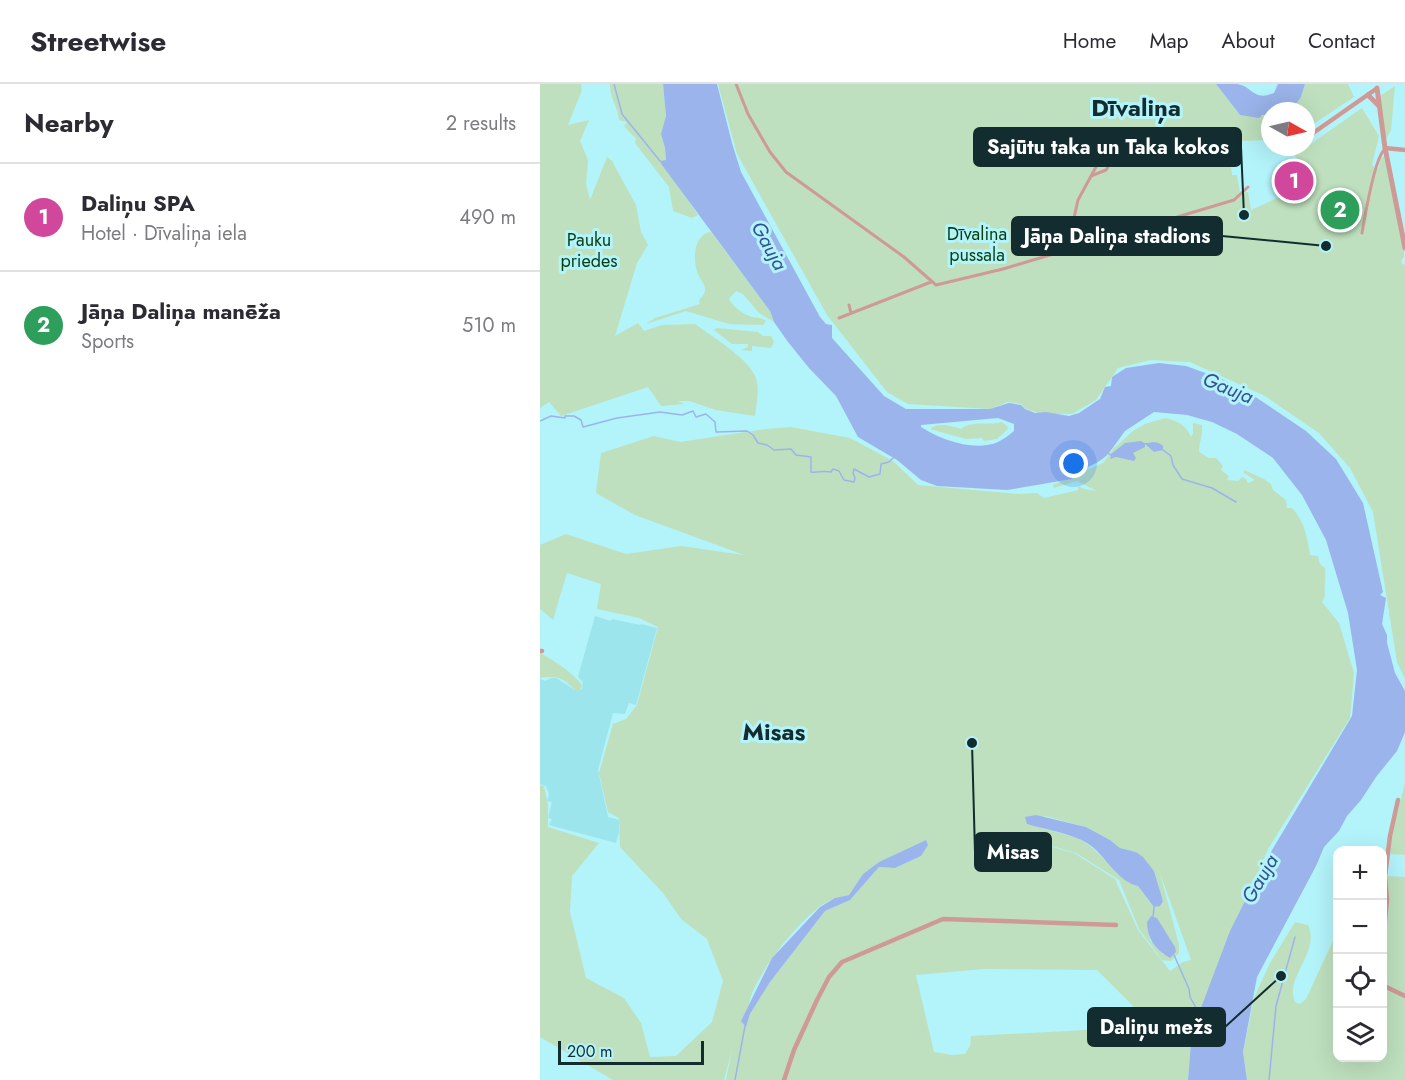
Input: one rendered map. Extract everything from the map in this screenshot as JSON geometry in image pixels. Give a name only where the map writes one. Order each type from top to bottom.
[{"type":"street","points":[[736,84],[748,114],[770,152],[786,172],[904,257],[936,285],[989,273],[1234,200],[1248,187]]},
{"type":"street","points":[[1315,132],[1383,84]]},
{"type":"street","points":[[1376,89],[1385,148],[1402,220],[1405,248]]},
{"type":"street","points":[[1368,95],[1379,106]]},
{"type":"street","points":[[1385,148],[1405,150]]},
{"type":"street","points":[[1362,233],[1376,169],[1385,148]]},
{"type":"street","points":[[1067,249],[1078,200],[1091,176],[1101,159],[1105,160],[1108,167],[1106,170],[1091,176]]},
{"type":"street","points":[[1071,232],[1075,247]]},
{"type":"street","points":[[839,318],[930,282]]},
{"type":"street","points":[[849,305],[851,313]]},
{"type":"street","points":[[1386,900],[1385,876],[1390,836],[1398,800]]},
{"type":"street","points":[[784,1080],[794,1050],[817,1000],[829,977],[842,962],[943,919],[1116,925]]},
{"type":"street","points":[[1387,987],[1405,996]]},
{"type":"shaded area","points":[[595,616],[611,621],[612,619],[657,628],[636,705],[629,703],[625,714],[613,713],[598,770],[608,817],[619,820],[616,843],[549,825],[552,819],[548,818],[552,802],[547,801],[549,794],[546,786],[540,784],[540,679],[545,681],[556,678],[575,690],[582,689],[583,682],[578,677]]},
{"type":"green space","name":"Pauku priedes","points":[[540,84],[581,84],[582,90],[568,125],[589,120],[580,141],[588,160],[586,184],[590,200],[607,157],[612,161],[636,205],[641,232],[648,245],[637,263],[615,336],[638,323],[644,331],[662,325],[695,324],[741,358],[754,374],[758,391],[755,416],[716,410],[689,401],[678,401],[684,404],[661,406],[648,387],[561,416],[549,402],[540,408]]},
{"type":"green space","points":[[610,84],[663,84],[666,117],[661,134],[666,161],[661,162],[698,215],[692,218],[673,211],[669,187],[635,143],[636,139],[624,126],[627,122],[619,120]]},
{"type":"green space","name":"Dīvaliņa pussala","points":[[718,84],[1216,84],[1240,115],[1261,116],[1261,140],[1242,141],[1241,153],[1237,158],[1230,159],[1232,175],[1237,175],[1240,193],[1248,192],[1251,210],[1286,194],[1287,191],[1296,193],[1298,185],[1301,185],[1304,169],[1296,156],[1315,156],[1315,141],[1362,108],[1379,136],[1372,165],[1378,169],[1381,157],[1384,157],[1404,252],[1401,260],[1405,265],[1405,679],[1397,662],[1373,512],[1350,468],[1319,433],[1265,396],[1190,362],[1150,360],[1118,368],[1096,400],[1072,414],[1042,414],[1026,409],[1021,404],[1008,402],[990,409],[908,404],[887,392],[827,315],[737,154]]},
{"type":"green space","points":[[1305,84],[1348,84],[1354,97],[1315,123],[1315,102],[1292,102],[1301,97]]},
{"type":"green space","points":[[1395,86],[1391,130],[1386,139],[1380,96]]},
{"type":"green space","points":[[711,232],[770,311],[774,322],[759,313],[743,294],[736,291],[729,299],[732,304],[744,314],[766,321],[763,325],[729,324],[686,311],[646,324],[655,318],[700,304],[699,300],[705,288],[696,266],[695,253],[701,237]]},
{"type":"green space","points":[[717,328],[758,332],[763,336],[771,336],[774,342],[771,348],[752,346],[752,351],[741,350],[748,347],[748,344],[732,344],[714,330]]},
{"type":"green space","name":"Misas","points":[[1166,418],[1182,424],[1191,437],[1193,423],[1202,425],[1199,452],[1209,458],[1216,458],[1223,466],[1221,470],[1229,476],[1227,480],[1238,481],[1242,477],[1248,483],[1255,480],[1244,473],[1244,470],[1271,484],[1273,490],[1286,500],[1287,508],[1292,508],[1303,524],[1310,555],[1318,556],[1320,564],[1325,568],[1325,596],[1322,602],[1339,623],[1354,673],[1350,718],[1268,849],[1199,1013],[1198,1021],[1192,1030],[1188,1080],[726,1080],[732,1050],[724,1080],[613,1080],[540,1037],[540,785],[544,786],[548,806],[548,827],[599,843],[572,876],[570,912],[586,978],[624,998],[641,1023],[650,1057],[676,1056],[712,1022],[723,981],[707,939],[681,919],[663,893],[620,847],[619,818],[608,812],[599,773],[613,724],[626,719],[637,705],[658,627],[639,618],[597,609],[601,584],[567,573],[553,620],[540,609],[540,545],[566,534],[626,554],[681,546],[744,555],[635,515],[596,493],[601,453],[654,436],[680,442],[791,427],[850,438],[893,461],[918,485],[1018,494],[1037,493],[1044,498],[1078,490],[1078,486],[1097,491],[1077,481],[1054,488],[1053,485],[1103,463],[1113,449],[1133,431],[1145,424]],"holes":[[[1045,816],[1086,827],[1120,848],[1136,852],[1154,871],[1163,901],[1149,901],[1138,885],[1120,874],[1088,844],[1077,838],[1028,824]],[[1020,838],[1076,853],[1119,880],[1139,929],[1162,960],[1171,961],[1179,953],[1179,945],[1160,873],[1191,960],[1183,962],[1170,971],[1138,930],[1115,879],[1074,853]],[[926,840],[921,856],[895,868],[879,867],[850,900],[825,911],[770,982],[750,1014],[746,1027],[750,999],[755,987],[779,949],[809,915],[826,902],[849,895],[863,874],[879,862]],[[1151,916],[1157,918],[1171,940],[1164,955],[1150,940],[1147,922]],[[984,969],[1097,970],[1149,1022],[1142,1027],[971,1036],[970,1046],[965,1054],[952,1055],[934,1052],[916,975]]]},
{"type":"green space","points":[[1002,422],[1008,429],[997,439],[984,441],[982,438],[966,439],[930,429],[941,425],[961,429],[975,424]]},
{"type":"green space","points":[[540,653],[573,676],[582,685],[580,691],[576,691],[560,678],[540,678]]},
{"type":"green space","points":[[1405,783],[1405,855],[1390,854],[1392,835]]},
{"type":"green space","points":[[1388,876],[1405,877],[1405,1080],[1247,1080],[1243,1052],[1254,998],[1269,965],[1295,922],[1308,925],[1311,935],[1307,955],[1294,983],[1295,1002],[1300,1004],[1306,999],[1333,941],[1333,1062],[1387,1062]]},
{"type":"water","name":"Gauja","points":[[663,84],[717,84],[741,172],[820,317],[826,324],[832,325],[832,338],[884,396],[906,409],[990,409],[1009,403],[1021,405],[1035,413],[1046,412],[1069,416],[1079,413],[1100,399],[1105,387],[1111,386],[1112,377],[1126,368],[1159,363],[1186,366],[1222,379],[1257,398],[1306,431],[1336,459],[1363,503],[1383,592],[1380,595],[1386,598],[1382,624],[1387,635],[1395,673],[1405,691],[1405,732],[1397,751],[1347,816],[1339,831],[1324,847],[1257,977],[1243,1052],[1247,1080],[1188,1080],[1192,1030],[1198,1021],[1230,931],[1262,867],[1352,716],[1357,670],[1348,613],[1326,540],[1302,495],[1273,458],[1237,434],[1212,422],[1187,415],[1154,412],[1125,431],[1109,453],[1111,454],[1125,443],[1156,442],[1163,446],[1163,450],[1154,452],[1145,444],[1145,447],[1133,453],[1136,458],[1134,461],[1116,457],[1110,459],[1111,456],[1108,454],[1072,479],[1007,490],[937,486],[921,480],[897,460],[858,437],[836,396],[788,342],[774,322],[770,311],[662,165],[660,161],[666,160],[661,134],[666,116]],"holes":[[[998,418],[1014,424],[1014,431],[1002,440],[979,446],[948,440],[921,427],[921,425]]]},
{"type":"water","points":[[1216,84],[1242,85],[1262,96],[1274,93],[1278,84],[1305,84],[1297,102],[1261,102],[1259,118],[1240,115]]},
{"type":"water","points":[[1036,815],[1086,827],[1120,848],[1136,852],[1143,857],[1154,871],[1163,901],[1160,906],[1154,907],[1138,886],[1123,879],[1087,843],[1066,834],[1027,824],[1025,817]]},
{"type":"water","points":[[926,840],[928,845],[921,856],[895,868],[879,867],[850,900],[825,911],[770,982],[750,1014],[746,1027],[741,1021],[772,958],[820,907],[835,898],[849,895],[863,874],[879,862]]},
{"type":"water","points":[[1151,916],[1157,918],[1175,947],[1176,952],[1170,958],[1157,948],[1151,939],[1147,922]]},
{"type":"waterway","points":[[614,84],[622,114],[660,161]]},
{"type":"waterway","points":[[540,421],[551,416],[565,418],[565,416],[574,416],[581,420],[583,427],[617,418],[660,412],[682,415],[693,411],[696,417],[706,414],[715,422],[716,432],[747,431],[758,443],[774,450],[791,449],[796,455],[811,457],[811,472],[831,472],[833,469],[839,471],[844,480],[854,482],[854,469],[869,477],[880,474],[881,464],[893,458]]},
{"type":"waterway","points":[[1163,450],[1171,456],[1173,465],[1182,479],[1212,488],[1236,502]]},
{"type":"waterway","points":[[1153,918],[1154,907]]},
{"type":"waterway","points":[[1269,1080],[1276,1006],[1295,937]]},
{"type":"waterway","points":[[1174,955],[1189,989],[1190,997],[1199,1013]]},
{"type":"waterway","points":[[735,1080],[745,1026]]},
{"type":"place","name":"Daliņu SPA","points":[[1294,181]]},
{"type":"place","name":"Jāņa Daliņa manēža","points":[[1340,210]]},
{"type":"place","name":"Sajūtu taka un Taka kokos","points":[[1244,215]]},
{"type":"place","name":"Jāņa Daliņa stadions","points":[[1326,246]]},
{"type":"place","name":"Misas","points":[[972,743]]},
{"type":"place","name":"Daliņu mežs","points":[[1281,976]]},
{"type":"district","name":"Dīvaliņa","points":[[1136,107]]},
{"type":"district","name":"Misas","points":[[774,731]]}]
